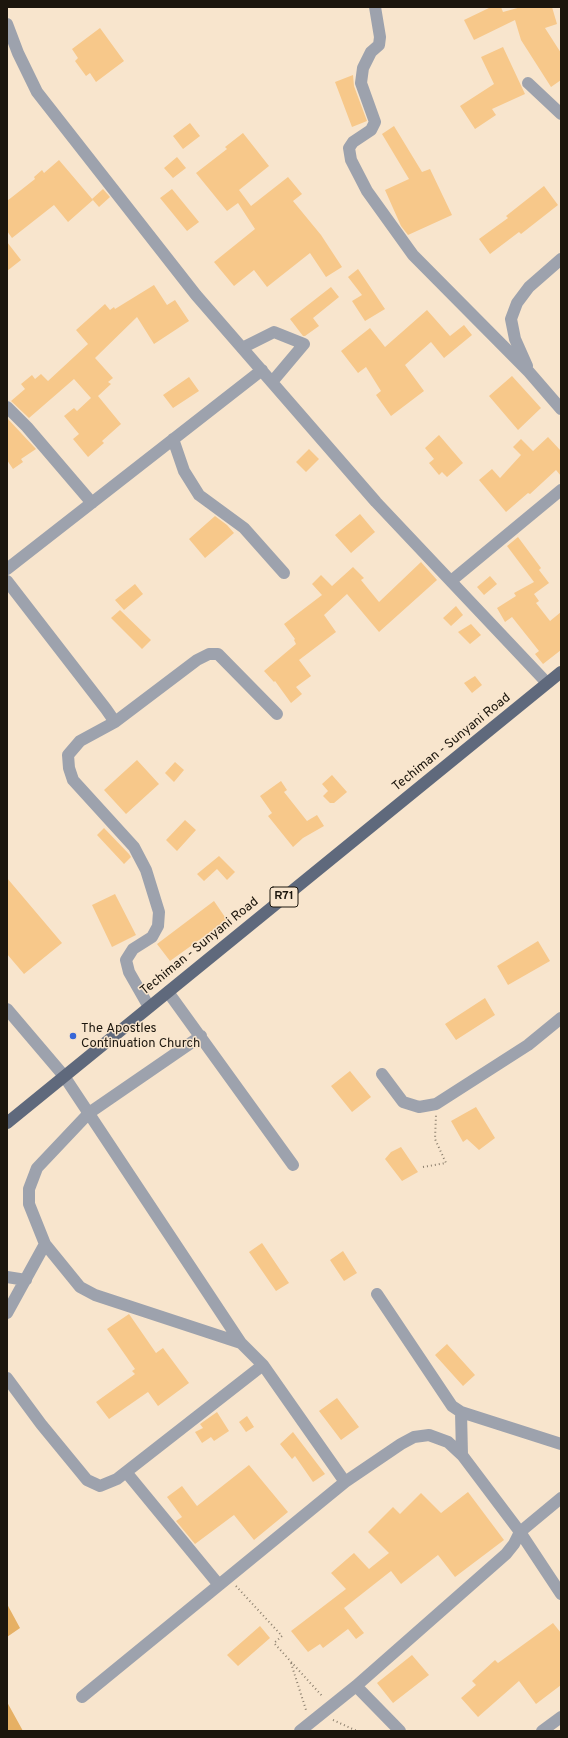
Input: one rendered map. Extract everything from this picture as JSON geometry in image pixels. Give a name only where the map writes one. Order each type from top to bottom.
[{"type":"main road","name":"Techiman - Sunyani Road","points":[[7,1123],[561,672]]},
{"type":"street","points":[[374,7],[380,37],[379,45],[371,52],[363,68],[361,83],[375,122],[371,130],[353,142],[348,148],[351,160],[368,191],[413,254],[529,372],[561,409]]},
{"type":"street","points":[[7,24],[18,53],[37,92],[196,295],[376,502],[546,683]]},
{"type":"street","points":[[528,83],[561,114]]},
{"type":"street","points":[[529,372],[515,339],[512,319],[517,303],[529,287],[561,259]]},
{"type":"street","points":[[242,348],[274,332],[304,344],[272,382]]},
{"type":"street","points":[[7,568],[262,370]]},
{"type":"street","points":[[7,407],[27,427],[92,503]]},
{"type":"street","points":[[173,439],[184,471],[199,496],[244,528],[284,573]]},
{"type":"street","points":[[451,581],[561,490]]},
{"type":"street","points":[[7,581],[106,708],[115,722]]},
{"type":"street","points":[[149,1007],[129,972],[126,960],[133,950],[152,937],[158,926],[159,912],[146,870],[134,848],[73,780],[69,768],[68,755],[80,741],[115,722],[196,660],[209,654],[218,654],[277,714]]},
{"type":"street","points":[[168,992],[293,1165]]},
{"type":"street","points":[[7,1009],[64,1076],[241,1343],[263,1365],[345,1482]]},
{"type":"street","points":[[382,1074],[403,1102],[418,1106],[436,1104],[528,1045],[561,1018]]},
{"type":"street","points":[[200,1036],[88,1113],[37,1168],[29,1189],[29,1204],[45,1244],[80,1287],[95,1295],[241,1343]]},
{"type":"street","points":[[7,1313],[45,1244]]},
{"type":"street","points":[[7,1277],[26,1280]]},
{"type":"street","points":[[377,1294],[452,1406],[461,1412],[561,1444]]},
{"type":"street","points":[[7,1378],[41,1424],[87,1480],[100,1486],[116,1479],[126,1472],[263,1365]]},
{"type":"street","points":[[461,1412],[462,1455]]},
{"type":"street","points":[[82,1697],[345,1482],[401,1444],[414,1437],[429,1435],[448,1442],[462,1455],[520,1532],[561,1594]]},
{"type":"street","points":[[126,1472],[224,1581]]},
{"type":"street","points":[[300,1731],[356,1686],[506,1554],[514,1544],[520,1532],[561,1498]]},
{"type":"street","points":[[356,1686],[400,1731]]},
{"type":"street","points":[[542,1731],[561,1717]]},
{"type":"path","points":[[424,1167],[446,1163],[435,1139],[436,1104]]},
{"type":"path","points":[[224,1581],[282,1636],[274,1643],[331,1706]]},
{"type":"path","points":[[291,1662],[310,1722]]},
{"type":"path","points":[[321,1714],[357,1731]]},
{"type":"shaded area","points":[[7,1604],[20,1628],[7,1637]]},
{"type":"shaded area","points":[[7,1702],[23,1731],[7,1731]]},
{"type":"building","points":[[491,7],[501,7],[503,12],[521,7],[552,7],[557,24],[545,28],[561,53],[561,80],[551,87],[521,40],[515,20],[474,40],[464,20]]},
{"type":"building","points":[[100,28],[124,61],[96,82],[90,73],[86,76],[75,61],[78,58],[72,49]]},
{"type":"building","points":[[503,47],[525,94],[492,109],[496,115],[475,129],[460,106],[494,84],[481,57]]},
{"type":"building","points":[[353,75],[354,86],[367,121],[352,127],[335,82]]},
{"type":"building","points":[[190,123],[200,136],[183,149],[173,136]]},
{"type":"building","points":[[394,126],[422,172],[430,169],[452,215],[408,235],[401,226],[385,190],[409,179],[382,134]]},
{"type":"building","points":[[243,133],[269,166],[239,190],[251,206],[288,177],[302,194],[293,201],[321,235],[342,267],[326,277],[310,253],[267,287],[254,270],[234,286],[214,262],[255,229],[238,203],[227,211],[196,173],[227,149],[225,147]]},
{"type":"building","points":[[177,157],[186,168],[173,178],[164,168]]},
{"type":"building","points":[[59,160],[93,200],[68,222],[54,205],[12,238],[7,231],[7,201],[35,179],[34,177],[42,170],[44,173]]},
{"type":"building","points":[[544,186],[558,205],[521,234],[519,232],[490,254],[479,239],[508,218],[506,216]]},
{"type":"building","points":[[103,189],[110,197],[99,207],[92,199]]},
{"type":"building","points":[[172,189],[199,222],[187,231],[160,198]]},
{"type":"building","points":[[7,242],[21,260],[7,271]]},
{"type":"building","points":[[358,269],[385,309],[365,321],[352,301],[362,295],[348,277]]},
{"type":"building","points":[[154,285],[167,305],[175,300],[189,321],[154,344],[137,317],[95,358],[113,378],[108,382],[111,384],[98,396],[121,424],[102,441],[104,443],[88,457],[73,439],[79,434],[64,416],[74,408],[77,411],[91,398],[74,379],[29,418],[11,401],[25,389],[21,384],[32,375],[35,379],[41,374],[48,381],[88,344],[76,330],[105,304],[110,310],[114,307],[115,309]]},
{"type":"building","points":[[331,287],[339,297],[313,318],[319,326],[303,336],[290,319]]},
{"type":"building","points":[[427,310],[450,336],[464,325],[472,335],[444,358],[431,342],[405,365],[424,391],[391,416],[376,395],[381,391],[366,367],[358,373],[341,351],[370,328],[385,347]]},
{"type":"building","points":[[512,376],[541,408],[518,430],[489,396]]},
{"type":"building","points":[[189,377],[199,391],[173,408],[163,395]]},
{"type":"building","points":[[7,418],[36,449],[21,459],[23,462],[13,469],[7,460]]},
{"type":"building","points":[[439,435],[463,463],[447,477],[442,472],[439,475],[429,463],[434,459],[425,448]]},
{"type":"building","points":[[548,437],[561,451],[561,476],[556,470],[530,494],[528,493],[506,512],[479,480],[492,469],[500,478],[521,455],[513,447],[521,439],[533,451]]},
{"type":"building","points":[[309,449],[319,459],[306,472],[296,462]]},
{"type":"building","points":[[360,514],[375,532],[351,553],[335,535]]},
{"type":"building","points":[[215,516],[227,525],[234,533],[205,558],[189,539]]},
{"type":"building","points":[[518,537],[541,568],[539,570],[549,583],[534,594],[539,601],[536,603],[550,621],[561,612],[561,650],[543,664],[535,654],[539,651],[512,617],[505,622],[497,608],[516,596],[514,593],[534,582],[507,546]]},
{"type":"building","points":[[421,562],[437,580],[379,632],[347,594],[324,615],[336,632],[299,660],[311,676],[296,687],[302,694],[291,703],[275,681],[274,682],[264,671],[296,644],[295,639],[284,624],[322,595],[312,584],[321,575],[332,586],[353,567],[364,578],[361,580],[379,602]]},
{"type":"building","points":[[490,576],[497,584],[484,595],[477,587]]},
{"type":"building","points":[[135,584],[143,594],[124,610],[115,600]]},
{"type":"building","points":[[456,606],[463,615],[451,626],[443,618]]},
{"type":"building","points":[[120,610],[151,640],[142,649],[111,618]]},
{"type":"building","points":[[471,624],[481,635],[470,644],[458,632]]},
{"type":"building","points":[[475,676],[482,685],[472,693],[464,683]]},
{"type":"building","points":[[137,760],[159,784],[126,814],[104,790]]},
{"type":"building","points":[[175,762],[184,770],[174,782],[165,773]]},
{"type":"building","points":[[332,775],[347,792],[334,803],[330,803],[323,796],[328,791],[322,784]]},
{"type":"building","points":[[281,781],[287,790],[284,792],[307,821],[317,815],[324,826],[303,838],[293,847],[268,816],[272,813],[260,796]]},
{"type":"building","points":[[185,820],[196,830],[177,851],[166,840]]},
{"type":"building","points":[[104,828],[131,857],[124,864],[97,835]]},
{"type":"building","points":[[219,856],[235,872],[227,880],[217,869],[204,881],[197,874]]},
{"type":"building","points":[[7,878],[62,943],[24,974],[7,954]]},
{"type":"building","points":[[115,894],[136,935],[112,947],[92,905]]},
{"type":"building","points":[[214,901],[227,920],[170,961],[157,944]]},
{"type":"building","points":[[538,941],[550,961],[508,985],[497,966]]},
{"type":"building","points":[[485,998],[495,1015],[456,1040],[445,1024]]},
{"type":"building","points":[[350,1071],[371,1097],[352,1112],[331,1086]]},
{"type":"building","points":[[476,1107],[495,1138],[479,1150],[467,1139],[463,1142],[451,1121]]},
{"type":"building","points":[[401,1147],[418,1172],[402,1181],[385,1159],[391,1152]]},
{"type":"building","points":[[262,1243],[289,1283],[276,1291],[249,1252]]},
{"type":"building","points":[[343,1251],[357,1273],[344,1281],[330,1260]]},
{"type":"building","points":[[129,1314],[156,1353],[163,1348],[189,1383],[158,1406],[148,1392],[109,1419],[96,1402],[135,1374],[132,1371],[135,1369],[107,1329]]},
{"type":"building","points":[[447,1344],[475,1375],[463,1386],[435,1355]]},
{"type":"building","points":[[337,1398],[359,1427],[341,1440],[319,1411]]},
{"type":"building","points":[[217,1412],[229,1431],[214,1441],[211,1437],[202,1443],[195,1432],[203,1428],[200,1424]]},
{"type":"building","points":[[247,1416],[254,1427],[246,1432],[239,1422]]},
{"type":"building","points":[[293,1432],[325,1474],[313,1482],[295,1456],[292,1459],[280,1444]]},
{"type":"building","points":[[249,1465],[288,1512],[254,1540],[234,1515],[195,1544],[176,1521],[182,1517],[167,1497],[182,1486],[197,1506]]},
{"type":"building","points":[[468,1492],[504,1540],[455,1577],[438,1555],[401,1584],[391,1571],[344,1608],[364,1633],[356,1639],[348,1629],[323,1648],[320,1644],[308,1652],[291,1631],[346,1589],[331,1573],[354,1553],[369,1569],[389,1553],[368,1532],[393,1507],[400,1514],[421,1493],[441,1513]]},
{"type":"building","points":[[553,1623],[561,1633],[561,1685],[536,1704],[519,1681],[478,1717],[461,1698],[476,1685],[472,1681],[495,1660],[498,1663]]},
{"type":"building","points":[[260,1626],[270,1638],[238,1666],[227,1655]]},
{"type":"building","points":[[412,1655],[429,1675],[393,1703],[377,1683]]},
{"type":"place","name":"The Apostles Continuation Church","points":[[73,1036]]}]
